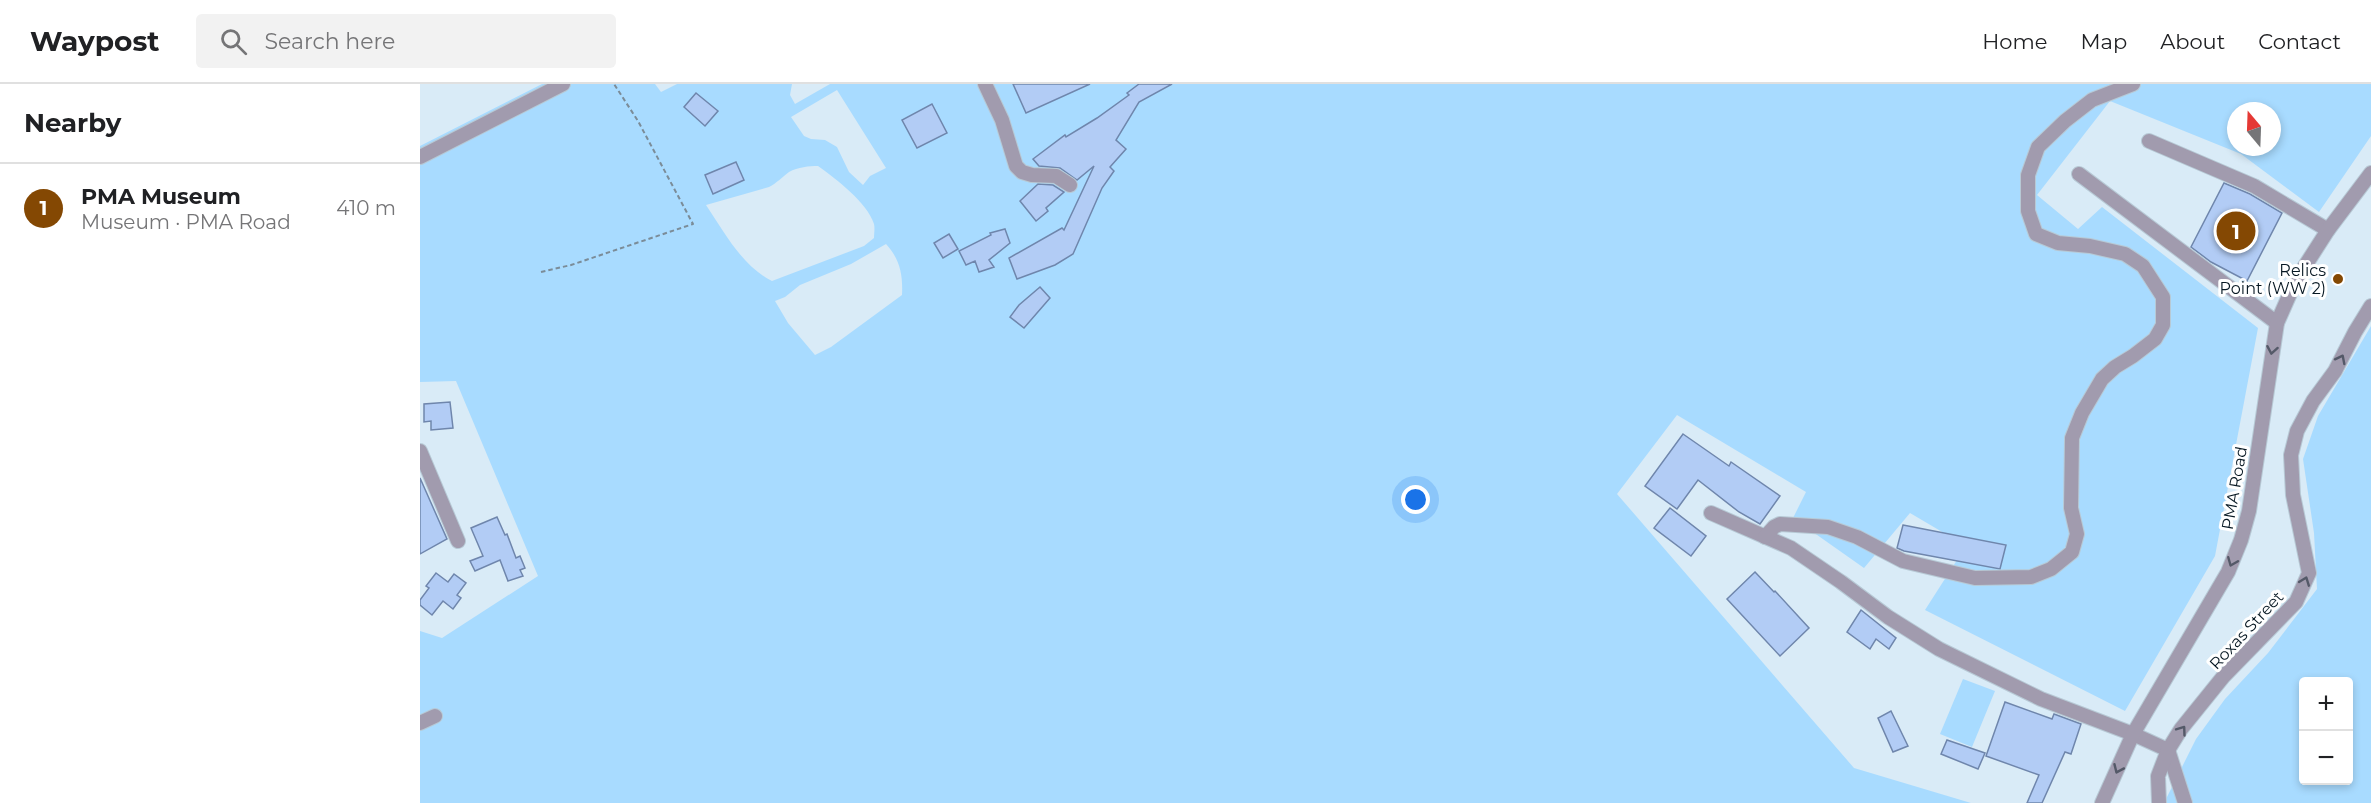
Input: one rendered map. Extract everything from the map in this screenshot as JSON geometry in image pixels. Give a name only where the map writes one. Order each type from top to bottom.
[{"type":"street","points":[[420,157],[563,84]]},
{"type":"street","points":[[984,84],[1002,120],[1016,166],[1022,172],[1032,175],[1056,176],[1070,185]]},
{"type":"street","points":[[1765,537],[1780,524],[1828,527],[1857,537],[1903,561],[1975,578],[2031,578],[2051,569],[2072,552],[2077,534],[2071,508],[2072,438],[2082,413],[2102,379],[2155,339],[2163,325],[2163,297],[2143,266],[2126,254],[2090,246],[2058,243],[2036,234],[2028,211],[2028,174],[2038,147],[2065,121],[2092,100],[2133,84]]},
{"type":"street","points":[[2149,141],[2254,186],[2328,230]]},
{"type":"street","name":"PMA Road","points":[[2102,803],[2133,734],[2228,572],[2241,540],[2249,511],[2277,323],[2296,280],[2328,230],[2371,173]]},
{"type":"street","points":[[2079,174],[2277,323]]},
{"type":"street","name":"Roxas Street","points":[[2159,803],[2158,776],[2168,750],[2181,729],[2223,677],[2296,602],[2309,573],[2293,495],[2291,455],[2298,431],[2313,401],[2335,371],[2371,306]]},
{"type":"street","points":[[420,451],[458,541]]},
{"type":"street","points":[[1711,513],[1791,548],[1888,617],[1939,649],[2042,699],[2168,750],[2185,803]]},
{"type":"street","points":[[420,723],[435,716]]},
{"type":"path","points":[[541,272],[571,265],[693,224],[638,121],[614,84]]},
{"type":"shaded area","points":[[542,84],[655,84],[661,92],[677,84],[792,84],[790,95],[795,104],[830,84],[2371,84],[2371,136],[2319,212],[2244,156],[2281,156],[2281,102],[2227,102],[2227,148],[2110,101],[2037,195],[2078,229],[2102,207],[2258,328],[2215,556],[2125,711],[1925,610],[1966,546],[1910,513],[1864,568],[1793,518],[1806,492],[1677,415],[1617,494],[1854,768],[1971,803],[420,803],[420,631],[442,638],[538,576],[456,381],[420,382],[420,146]],"holes":[[[837,90],[886,168],[870,176],[863,185],[849,172],[837,147],[825,140],[804,136],[791,117]],[[818,166],[842,184],[865,207],[874,224],[874,238],[864,246],[772,281],[761,275],[743,258],[706,205],[769,187],[792,170]],[[886,244],[895,255],[900,268],[902,295],[831,347],[815,355],[788,323],[775,301],[785,297],[800,285],[851,264]]]},
{"type":"shaded area","points":[[2371,326],[2371,803],[2164,803],[2196,739],[2225,699],[2268,653],[2317,589],[2314,533],[2303,459],[2318,416]]},
{"type":"shaded area","points":[[1963,679],[1995,691],[1972,747],[1940,734]]},
{"type":"building","points":[[1013,84],[1090,84],[1026,113]]},
{"type":"building","points":[[1139,84],[1172,84],[1139,102],[1116,140],[1126,149],[1110,167],[1114,171],[1102,188],[1073,254],[1055,265],[1017,279],[1009,258],[1062,228],[1064,230],[1094,166],[1077,180],[1060,168],[1039,166],[1033,159],[1065,135],[1066,137],[1097,118],[1129,95],[1127,93]]},
{"type":"building","points":[[696,93],[718,111],[705,126],[684,107]]},
{"type":"building","points":[[932,104],[947,133],[917,148],[902,120]]},
{"type":"building","points":[[736,162],[744,180],[713,194],[705,175]]},
{"type":"building","points":[[2224,183],[2250,194],[2282,213],[2247,281],[2211,262],[2191,247]]},
{"type":"building","points":[[1038,184],[1053,185],[1064,192],[1046,208],[1048,211],[1036,221],[1020,201]]},
{"type":"building","points":[[1005,229],[1010,243],[989,260],[994,267],[979,272],[975,261],[966,265],[959,251],[991,235],[990,233]]},
{"type":"building","points":[[949,234],[958,249],[943,258],[934,243]]},
{"type":"building","points":[[1040,287],[1050,298],[1024,328],[1010,317],[1019,305]]},
{"type":"building","points":[[450,402],[453,428],[431,430],[431,421],[424,422],[424,404]]},
{"type":"building","points":[[1683,434],[1729,466],[1731,462],[1780,496],[1760,524],[1739,512],[1698,480],[1677,509],[1645,486]]},
{"type":"building","points":[[420,478],[447,539],[420,554]]},
{"type":"building","points":[[1670,508],[1706,536],[1691,556],[1654,528]]},
{"type":"building","points":[[497,517],[505,535],[507,534],[516,558],[520,556],[525,568],[520,570],[523,576],[508,581],[500,560],[475,571],[470,561],[483,556],[471,528]]},
{"type":"building","points":[[1903,525],[2006,545],[2000,569],[1897,548]]},
{"type":"building","points":[[1755,572],[1809,628],[1780,656],[1727,599]]},
{"type":"building","points":[[436,573],[448,582],[454,574],[466,583],[457,595],[461,598],[453,609],[443,601],[432,615],[420,605],[420,600],[429,588],[426,586]]},
{"type":"building","points":[[1861,610],[1896,638],[1889,649],[1876,639],[1870,649],[1847,632]]},
{"type":"building","points":[[2005,702],[2052,719],[2054,714],[2081,724],[2071,754],[2065,752],[2042,803],[2027,803],[2039,775],[1986,756]]},
{"type":"building","points":[[1891,711],[1908,746],[1893,752],[1878,718]]},
{"type":"building","points":[[1947,740],[1985,753],[1978,769],[1941,754]]},
{"type":"place","name":"PMA Museum","points":[[2236,231]]},
{"type":"place","name":"Relics Point (WW 2)","points":[[2338,279]]}]
